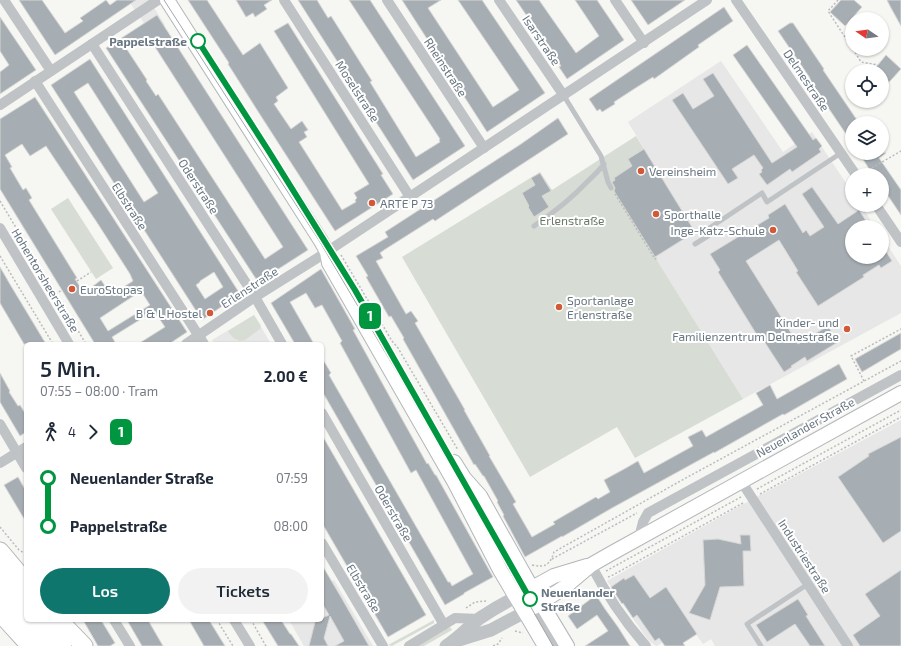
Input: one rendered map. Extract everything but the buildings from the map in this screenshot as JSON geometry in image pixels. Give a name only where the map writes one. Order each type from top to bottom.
[{"type":"highway","points":[[0,551],[24,580]]},
{"type":"highway","points":[[0,571],[24,598]]},
{"type":"highway","points":[[0,592],[24,618]]},
{"type":"highway","points":[[0,613],[30,646]]},
{"type":"highway","points":[[27,622],[49,646]]},
{"type":"highway","points":[[46,622],[68,646]]},
{"type":"highway","points":[[61,622],[84,646]]},
{"type":"main road","points":[[168,0],[321,241],[331,249],[462,483],[500,570],[524,592]]},
{"type":"main road","name":"Neuenlander Straße","points":[[533,607],[565,587],[591,565],[901,393]]},
{"type":"main road","points":[[462,483],[480,496],[524,592],[533,607],[567,646]]},
{"type":"main road","name":"Neuenlander Straße","points":[[524,592],[554,576],[591,565]]},
{"type":"main road","points":[[533,607],[545,646]]},
{"type":"street","points":[[4,0],[51,71]]},
{"type":"street","points":[[0,105],[158,0]]},
{"type":"street","name":"Moselstraße","points":[[284,0],[410,197]]},
{"type":"street","name":"Rheinstraße","points":[[387,0],[484,148]]},
{"type":"street","name":"Isarstraße","points":[[499,0],[564,96]]},
{"type":"street","points":[[615,0],[644,42]]},
{"type":"street","name":"Erlenstraße","points":[[201,340],[255,297],[331,249],[564,96],[707,0]]},
{"type":"street","name":"Delmestraße","points":[[736,0],[851,168]]},
{"type":"street","name":"Oderstraße","points":[[92,44],[255,297],[281,342]]},
{"type":"street","name":"Elbstraße","points":[[35,81],[201,340]]},
{"type":"street","points":[[881,212],[901,242]]},
{"type":"street","name":"Hohentorsheerstraße","points":[[0,228],[68,342]]},
{"type":"street","name":"Neuenlander Straße","points":[[639,538],[643,522],[648,513],[901,375]]},
{"type":"street","name":"Oderstraße","points":[[324,416],[444,625]]},
{"type":"street","points":[[0,424],[24,464]]},
{"type":"street","points":[[0,462],[24,448]]},
{"type":"street","name":"Industriestraße","points":[[741,481],[848,646]]},
{"type":"street","name":"Elbstraße","points":[[324,546],[383,646]]},
{"type":"street","points":[[591,565],[602,586],[637,636],[646,646]]},
{"type":"street","name":"Neuenlander Straße","points":[[450,643],[479,619],[524,592]]},
{"type":"street","name":"Neuenlander Straße","points":[[450,643],[491,630],[533,607]]},
{"type":"street","points":[[409,646],[455,618],[479,619]]},
{"type":"street","points":[[115,622],[130,646]]},
{"type":"street","points":[[235,622],[250,646]]},
{"type":"lane","points":[[564,96],[601,156],[611,188]]},
{"type":"lane","points":[[695,244],[708,236],[705,231],[762,193],[767,202],[841,153]]},
{"type":"lane","points":[[534,226],[561,207],[604,164]]},
{"type":"lane","points":[[761,646],[747,624],[808,584]]},
{"type":"lane","points":[[533,607],[556,646]]},
{"type":"path","points":[[838,0],[828,11],[844,36]]},
{"type":"path","points":[[858,56],[862,62],[873,64]]},
{"type":"path","points":[[871,168],[901,151]]},
{"type":"path","points":[[611,188],[655,259],[658,257]]},
{"type":"path","points":[[0,201],[85,342]]},
{"type":"path","points":[[331,249],[398,348],[460,454]]},
{"type":"path","points":[[0,256],[51,342]]},
{"type":"path","points":[[76,281],[91,272]]},
{"type":"path","points":[[44,301],[62,290]]},
{"type":"path","points":[[864,381],[851,356],[901,329]]},
{"type":"path","points":[[540,566],[550,562],[554,552],[901,361]]},
{"type":"path","points":[[0,526],[19,550],[24,553]]},
{"type":"path","points":[[474,602],[487,601]]},
{"type":"path","points":[[218,622],[233,646]]},
{"type":"path","points":[[251,622],[266,646]]},
{"type":"path","points":[[493,646],[498,644],[502,637]]},
{"type":"shaded area","points":[[128,0],[149,0],[165,25],[151,33]]},
{"type":"shaded area","name":"Inge-Katz-Schule","points":[[721,61],[783,152],[812,132],[845,182],[845,212],[865,212],[871,220],[845,220],[845,264],[889,264],[889,248],[901,266],[901,313],[743,399],[655,257],[695,232],[628,122]]},
{"type":"shaded area","points":[[254,315],[270,342],[213,342],[212,340]]},
{"type":"shaded area","points":[[901,420],[901,646],[715,646],[711,639],[703,644],[689,624],[657,646],[648,640],[607,581],[738,507]]},
{"type":"shaded area","points":[[334,580],[373,646],[304,646],[290,622],[324,622],[324,587]]},
{"type":"green space","name":"Sportanlage Erlenstraße","points":[[636,136],[695,232],[655,257],[743,399],[635,458],[617,427],[530,477],[402,257],[540,172],[552,190]]},
{"type":"green space","points":[[68,198],[113,268],[96,279],[51,209]]},
{"type":"green space","points":[[254,315],[261,328],[245,340],[240,341],[236,339],[228,331]]},
{"type":"green space","points":[[434,620],[434,623],[392,646],[388,645]]},
{"type":"green space","points":[[450,627],[452,630],[424,646],[416,646]]},
{"type":"tram line","points":[[164,0],[320,242],[398,374],[553,646]]},
{"type":"tram line","name":"1","points":[[198,41],[355,290],[530,599]]},
{"type":"place","name":"Pappelstraße","points":[[198,41]]},
{"type":"place","name":"Vereinsheim","points":[[641,171]]},
{"type":"place","name":"ARTE P 73","points":[[372,203]]},
{"type":"place","name":"Sporthalle","points":[[656,214]]},
{"type":"place","name":"Inge-Katz-Schule","points":[[773,230]]},
{"type":"place","name":"EuroStopas","points":[[72,289]]},
{"type":"place","name":"Sportanlage Erlenstraße","points":[[559,307]]},
{"type":"place","name":"B & L Hostel","points":[[210,313]]},
{"type":"place","name":"Kinder- und Familienzentrum Delmestraße","points":[[847,329]]},
{"type":"place","name":"Neuenlander Straße","points":[[530,599]]}]
